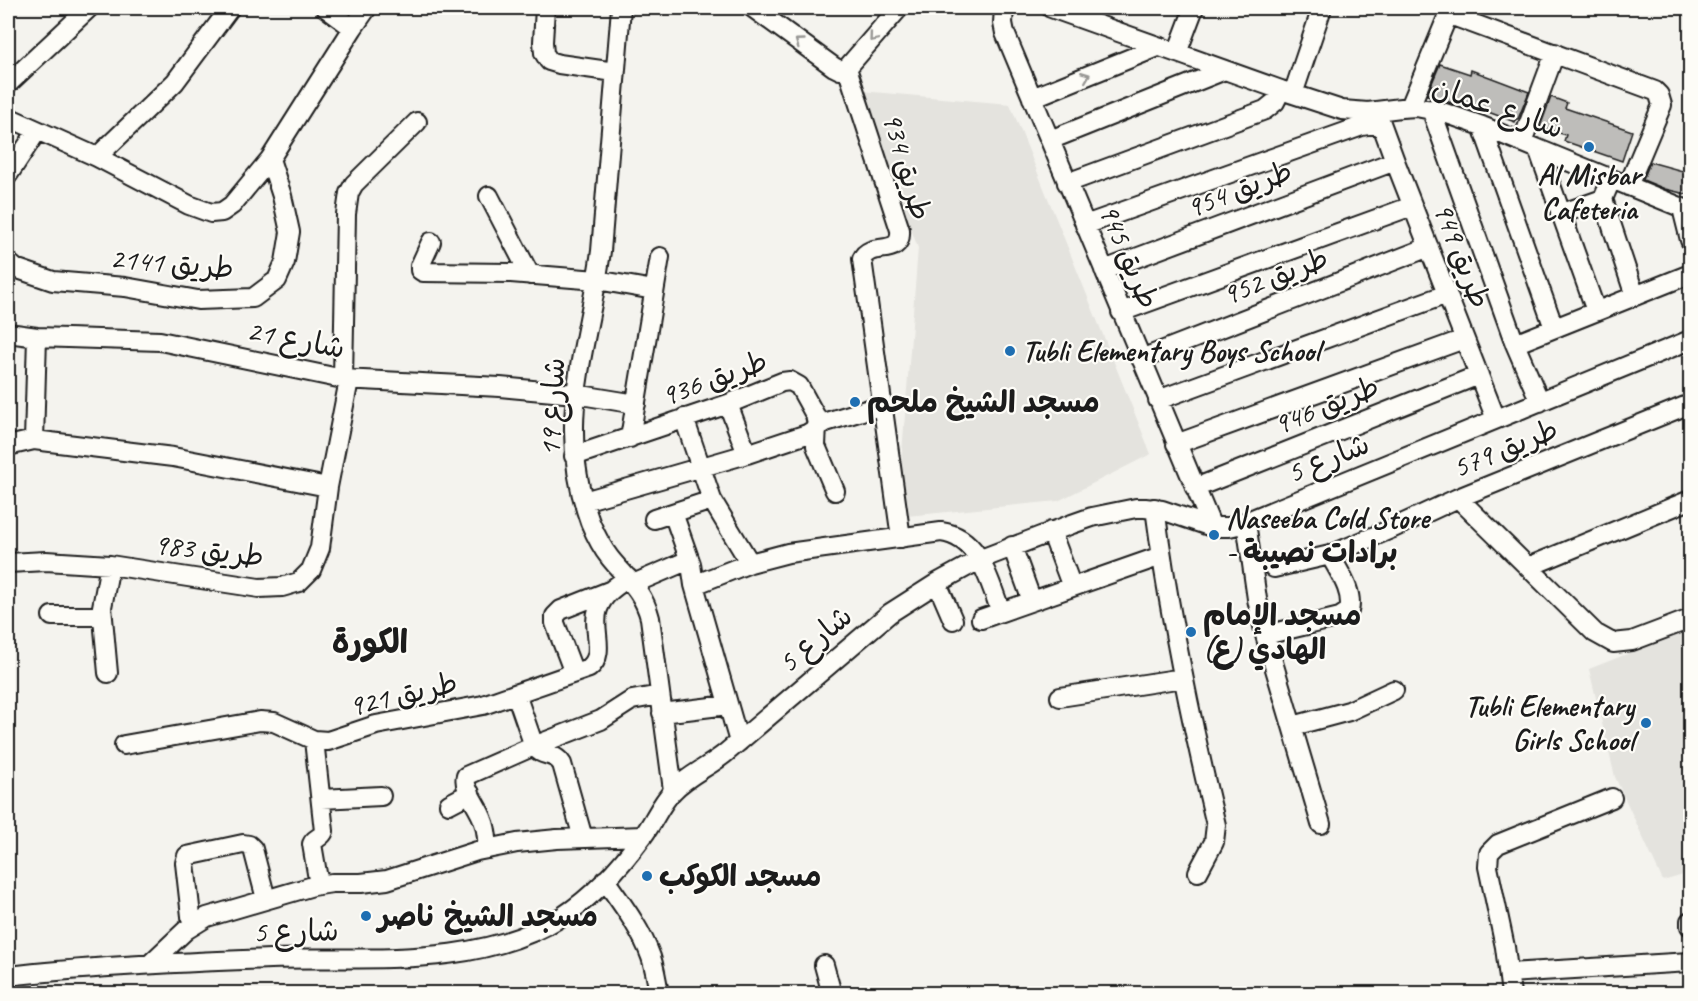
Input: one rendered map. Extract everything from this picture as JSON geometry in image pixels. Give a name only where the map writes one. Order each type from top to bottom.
[{"type":"street","points":[[8,84],[89,8]]},
{"type":"street","points":[[97,157],[175,82],[230,8]]},
{"type":"street","points":[[326,8],[353,28]]},
{"type":"street","name":"طريق 2141","points":[[8,117],[97,157],[189,205],[211,213],[222,212],[232,205],[270,159],[367,8]]},
{"type":"street","points":[[545,8],[543,42],[544,53],[549,61],[615,72]]},
{"type":"street","name":"شارع 19","points":[[621,8],[601,251],[575,394],[574,456],[590,522],[599,541],[608,556],[641,594],[647,606],[674,790]]},
{"type":"street","points":[[761,10],[834,68],[840,70],[847,68],[899,8]]},
{"type":"street","name":"طريق 945","points":[[1004,8],[1005,33],[1212,527]]},
{"type":"street","points":[[1177,53],[1194,8]]},
{"type":"street","points":[[1067,183],[1265,110],[1287,92],[1322,8]]},
{"type":"street","name":"شارع عمان","points":[[1061,9],[1158,47],[1342,110],[1379,117],[1410,107],[1431,109],[1482,126],[1611,180],[1688,209]]},
{"type":"street","points":[[1410,107],[1450,11],[1555,54],[1655,91],[1662,105],[1628,186]]},
{"type":"street","points":[[1032,98],[1158,47]]},
{"type":"street","points":[[1555,54],[1530,146],[1560,214],[1596,311]]},
{"type":"street","name":"طريق 934","points":[[847,68],[900,230],[900,240],[893,247],[867,252],[862,259],[901,538]]},
{"type":"street","points":[[1050,140],[1225,70]]},
{"type":"street","points":[[1431,109],[1515,344],[1540,402]]},
{"type":"street","points":[[1085,225],[1362,126],[1379,117]]},
{"type":"street","name":"طريق 949","points":[[1379,117],[1496,419]]},
{"type":"street","name":"طريق 983","points":[[8,563],[46,561],[110,565],[259,588],[282,587],[299,582],[311,570],[320,548],[346,379],[346,214],[349,193],[354,184],[417,122]]},
{"type":"street","points":[[1482,126],[1554,328]]},
{"type":"street","points":[[8,175],[37,131]]},
{"type":"street","name":"طريق 2141","points":[[8,262],[15,268],[53,281],[124,287],[198,300],[253,298],[277,280],[285,262],[290,232],[270,159]]},
{"type":"street","name":"طريق 954","points":[[1104,270],[1395,161]]},
{"type":"street","points":[[1611,180],[1603,199],[1635,296]]},
{"type":"street","points":[[489,196],[530,275]]},
{"type":"street","points":[[1560,214],[1603,199]]},
{"type":"street","points":[[1121,312],[1412,206]]},
{"type":"street","points":[[1688,209],[1690,240]]},
{"type":"street","points":[[431,242],[420,266],[423,272],[511,273],[597,280],[654,290]]},
{"type":"street","name":"طريق 952","points":[[1141,359],[1429,247]]},
{"type":"street","points":[[630,438],[660,257]]},
{"type":"street","points":[[1515,344],[1690,274]]},
{"type":"street","points":[[1158,400],[1447,294]]},
{"type":"street","name":"شارع 21","points":[[8,333],[37,337],[160,341],[346,379],[500,387],[575,394],[636,404]]},
{"type":"street","points":[[34,440],[37,337]]},
{"type":"street","points":[[1176,444],[1464,339]]},
{"type":"street","name":"شارع 5","points":[[8,976],[150,964],[437,956],[489,948],[539,929],[579,905],[605,880],[643,836],[667,798],[683,782],[717,760],[877,624],[914,596],[981,559],[1051,531],[1114,512],[1155,508],[1212,527],[1229,527],[1246,522],[1690,340]]},
{"type":"street","name":"طريق 946","points":[[1195,488],[1479,375]]},
{"type":"street","name":"طريق 936","points":[[574,456],[790,381],[799,386],[815,415],[816,446],[835,490]]},
{"type":"street","points":[[728,404],[747,454]]},
{"type":"street","name":"طريق 579","points":[[1274,568],[1330,555],[1391,530],[1458,498],[1690,404]]},
{"type":"street","points":[[584,501],[747,454],[807,434],[826,422],[882,405]]},
{"type":"street","points":[[684,418],[712,500],[750,563]]},
{"type":"street","points":[[8,446],[34,440],[173,456],[328,487]]},
{"type":"street","points":[[1458,498],[1595,633],[1613,643],[1632,641],[1690,619]]},
{"type":"street","points":[[654,519],[712,500]]},
{"type":"street","points":[[1528,567],[1690,500]]},
{"type":"street","points":[[1155,508],[1161,556],[1183,678],[1216,830],[1214,842],[1198,872]]},
{"type":"street","points":[[673,513],[689,560],[694,585],[739,742]]},
{"type":"street","points":[[1246,522],[1257,599],[1265,636],[1321,824]]},
{"type":"street","points":[[1051,531],[1072,587]]},
{"type":"street","points":[[694,585],[750,563],[795,552],[941,532],[951,533],[961,538],[981,559],[1002,612]]},
{"type":"street","points":[[1012,546],[1032,601]]},
{"type":"street","points":[[1265,636],[1340,617],[1349,611],[1351,602],[1349,592],[1330,555]]},
{"type":"street","points":[[981,619],[1161,556]]},
{"type":"street","name":"طريق 921","points":[[124,745],[260,721],[274,722],[314,740],[328,741],[376,725],[465,710],[516,694],[589,668],[597,658],[597,615],[602,601],[612,590],[689,560]]},
{"type":"street","points":[[108,673],[102,616],[104,591],[110,565]]},
{"type":"street","points":[[937,583],[953,620]]},
{"type":"street","points":[[574,673],[555,623],[555,616],[561,610],[612,590]]},
{"type":"street","points":[[52,616],[102,616]]},
{"type":"street","points":[[1060,697],[1183,678]]},
{"type":"street","points":[[1293,726],[1349,711],[1394,690]]},
{"type":"street","points":[[516,694],[534,746],[540,753],[557,757],[562,764],[583,838]]},
{"type":"street","points":[[488,849],[484,822],[464,782],[468,774],[601,720],[632,700],[660,695]]},
{"type":"street","points":[[662,713],[728,705]]},
{"type":"street","points":[[314,740],[324,832],[312,844],[319,885]]},
{"type":"street","points":[[449,804],[470,793]]},
{"type":"street","points":[[321,799],[381,796]]},
{"type":"street","points":[[1511,993],[1504,938],[1488,867],[1489,854],[1498,844],[1612,798]]},
{"type":"street","points":[[150,964],[192,925],[214,914],[319,885],[387,880],[488,849],[537,840],[643,836]]},
{"type":"street","points":[[192,925],[185,859],[187,856],[243,844],[249,845],[253,849],[266,899]]},
{"type":"street","points":[[605,880],[645,942],[651,957],[659,993]]},
{"type":"street","points":[[1509,973],[1690,962]]},
{"type":"street","points":[[824,965],[832,993]]},
{"type":"shaded area","name":"Tubli Elementary Boys School","points":[[861,91],[1010,104],[1151,454],[1058,501],[897,517],[918,248]]},
{"type":"shaded area","name":"Tubli Elementary Girls School","points":[[1690,629],[1690,873],[1663,881],[1615,777],[1589,669]]},
{"type":"building","points":[[1440,64],[1470,74],[1471,70],[1529,92],[1518,119],[1515,122],[1456,100],[1455,104],[1427,95]]},
{"type":"building","points":[[1551,97],[1567,103],[1565,108],[1632,131],[1622,161],[1564,141],[1566,135],[1540,127]]},
{"type":"building","points":[[1650,162],[1690,173],[1690,195],[1665,189],[1643,180]]},
{"type":"place","name":"Al Misbar Cafeteria","points":[[1589,147]]},
{"type":"place","name":"Tubli Elementary Boys School","points":[[1010,351]]},
{"type":"place","name":"مسجد الشيخ ملحم","points":[[855,402]]},
{"type":"place","name":"Naseeba Cold Store - برادات نصيبة","points":[[1214,535]]},
{"type":"place","name":"مسجد الإمام الهادي (ع)","points":[[1191,632]]},
{"type":"place","name":"Tubli Elementary Girls School","points":[[1646,723]]},
{"type":"place","name":"مسجد الكوكب","points":[[647,876]]},
{"type":"place","name":"مسجد الشيخ ناصر","points":[[366,916]]},
{"type":"district","name":"الكورة","points":[[370,642]]}]
